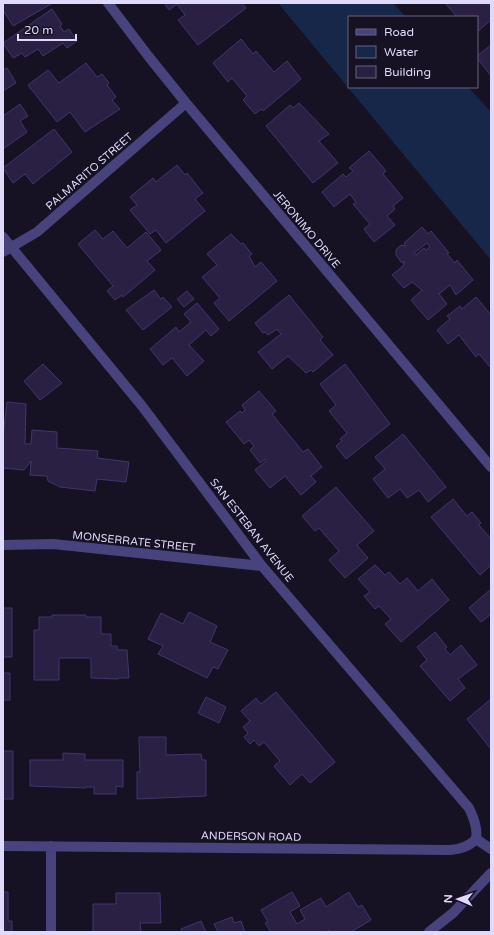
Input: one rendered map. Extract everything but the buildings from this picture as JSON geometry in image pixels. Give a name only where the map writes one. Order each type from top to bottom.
[{"type":"street","name":"JERONIMO DRIVE","points":[[108,3],[186,103],[491,468]]},
{"type":"street","name":"PALMARITO STREET","points":[[7,250],[37,232],[186,103]]},
{"type":"street","name":"SAN ESTEBAN AVENUE","points":[[3,237],[7,250],[142,406],[262,566],[469,808],[475,820],[477,834],[476,839]]},
{"type":"street","name":"MONSERRATE STREET","points":[[3,544],[53,544],[262,566]]},
{"type":"street","name":"ANDERSON ROAD","points":[[3,846],[450,850],[461,849],[473,843],[476,839]]},
{"type":"street","points":[[476,839],[491,849]]},
{"type":"street","points":[[51,932],[52,846]]},
{"type":"street","points":[[429,932],[453,913],[491,873]]},
{"type":"water","points":[[278,3],[393,3],[405,16],[348,16],[348,87]]},
{"type":"water","points":[[348,88],[469,88],[491,112],[491,260]]}]
